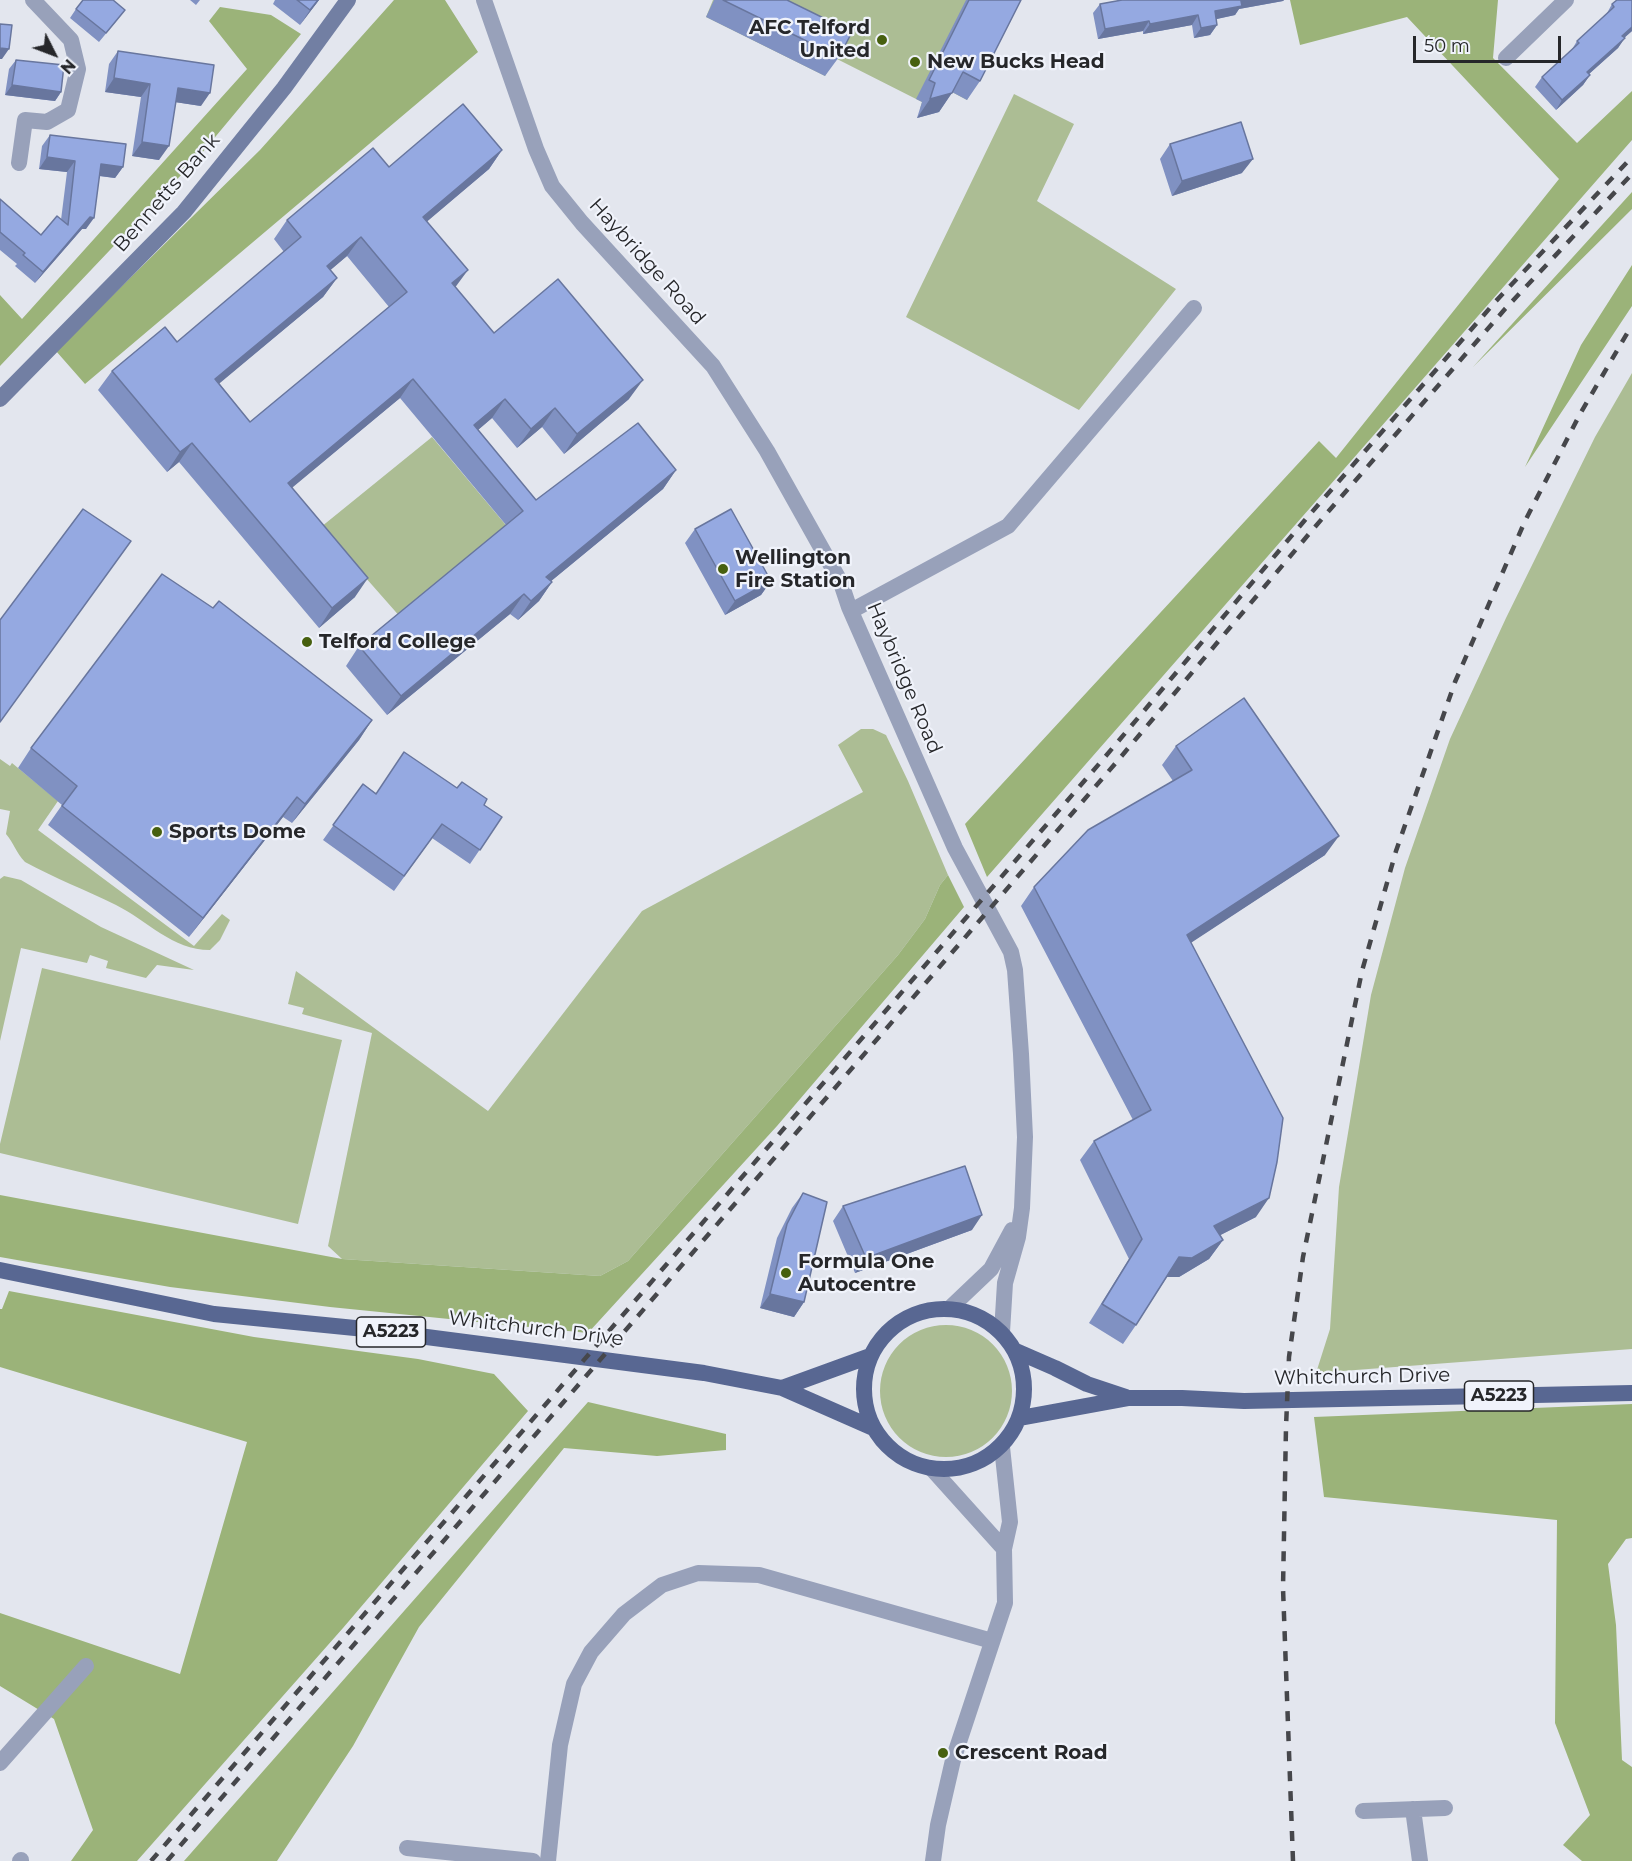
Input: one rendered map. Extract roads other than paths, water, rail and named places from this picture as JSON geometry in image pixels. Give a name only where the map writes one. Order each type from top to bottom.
[{"type":"main road","name":"Bennetts Bank","points":[[0,399],[184,212],[284,88],[348,0]]},
{"type":"main road","name":"Whitchurch Drive","points":[[0,1270],[214,1314],[366,1329],[704,1373],[782,1388],[873,1428]]},
{"type":"main road","points":[[950,1308],[978,1315],[1002,1332],[1016,1352],[1025,1385],[1020,1418],[1002,1447],[981,1461],[956,1469],[932,1469],[909,1462],[886,1446],[873,1428],[864,1405],[863,1380],[870,1356],[891,1328],[923,1311],[950,1308]]},
{"type":"main road","name":"Whitchurch Drive","points":[[1016,1352],[1088,1384],[1129,1398]]},
{"type":"main road","points":[[782,1388],[870,1356]]},
{"type":"main road","name":"Whitchurch Drive","points":[[1020,1418],[1129,1398],[1255,1401],[1632,1393]]},
{"type":"street","points":[[19,163],[25,120],[47,122],[68,110],[78,69],[71,40],[33,0]]},
{"type":"street","name":"Haybridge Road","points":[[484,0],[536,149],[552,186],[582,223],[713,366],[767,451],[841,583],[850,609],[955,848],[1011,952],[1015,970],[1025,1137],[1022,1208],[1018,1237],[1005,1283],[1002,1332]]},
{"type":"street","points":[[1506,58],[1566,0]]},
{"type":"street","points":[[850,609],[1008,526],[1194,308]]},
{"type":"street","points":[[950,1308],[991,1269],[1004,1248],[1022,1208]]},
{"type":"street","points":[[933,1861],[938,1825],[953,1760],[1005,1603],[1004,1549],[1010,1522],[1002,1447]]},
{"type":"street","points":[[932,1469],[1004,1549]]},
{"type":"street","points":[[548,1861],[560,1745],[574,1684],[591,1652],[624,1614],[662,1585],[698,1573],[759,1575],[992,1641]]},
{"type":"street","points":[[0,1763],[86,1666]]},
{"type":"street","points":[[1363,1811],[1445,1808]]},
{"type":"street","points":[[1413,1809],[1420,1861]]},
{"type":"street","points":[[407,1848],[533,1861]]},
{"type":"railway","points":[[151,1861],[1105,757],[1305,520],[1496,301],[1632,157]]},
{"type":"railway","points":[[167,1861],[1114,765],[1314,528],[1505,309],[1632,174]]},
{"type":"railway","points":[[1293,1861],[1283,1588],[1289,1357],[1303,1257],[1362,971],[1396,851],[1455,682],[1525,521],[1580,414],[1632,325]]},
{"type":"place","name":"AFC Telford United","points":[[882,40]]},
{"type":"place","name":"New Bucks Head","points":[[915,62]]},
{"type":"place","name":"Wellington Fire Station","points":[[723,569]]},
{"type":"place","name":"Telford College","points":[[307,642]]},
{"type":"place","name":"Sports Dome","points":[[157,832]]},
{"type":"place","name":"Formula One Autocentre","points":[[786,1273]]},
{"type":"place","name":"Crescent Road","points":[[943,1753]]}]
